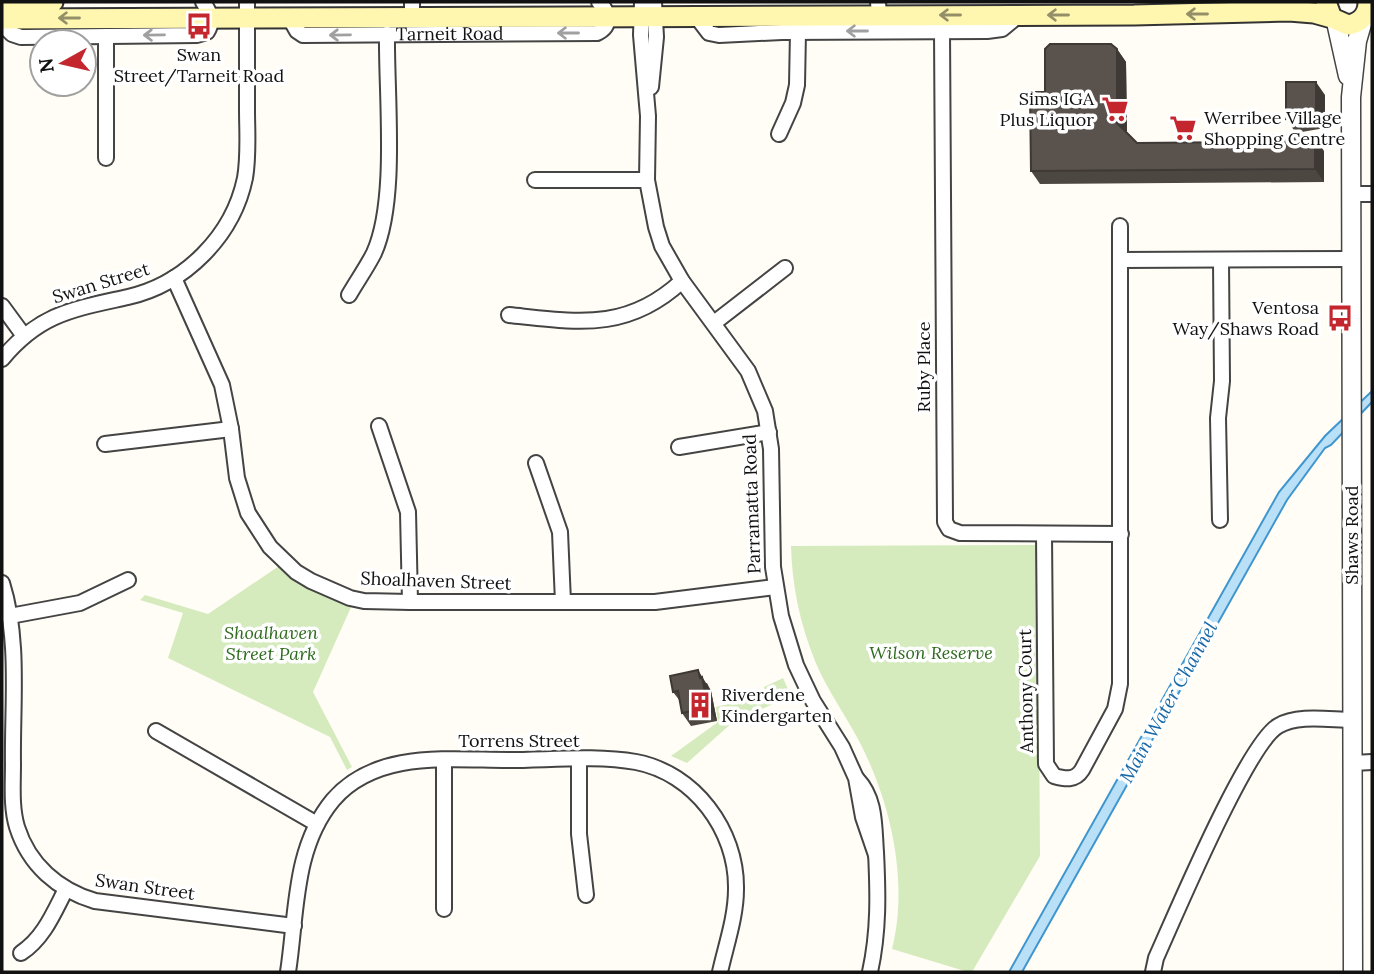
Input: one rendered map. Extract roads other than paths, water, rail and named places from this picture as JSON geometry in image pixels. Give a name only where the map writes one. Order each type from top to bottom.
[{"type":"main road","points":[[2,2],[53,2]]},
{"type":"main road","name":"Tarneit Road","points":[[2,21],[207,10],[247,10],[289,18],[412,9],[648,9],[696,16],[882,9],[1018,15],[1098,8],[1331,14]]},
{"type":"main road","points":[[1331,14],[1341,24],[1354,24],[1367,12]]},
{"type":"street","name":"Tarneit Road","points":[[289,18],[303,35],[597,33],[606,28],[603,9]]},
{"type":"street","name":"Parramatta Road","points":[[648,9],[655,58],[648,116],[647,180],[656,227],[662,246],[682,281],[748,371],[765,411],[769,432],[775,587],[784,629],[796,665],[870,801],[874,817],[879,907],[870,972]]},
{"type":"street","name":"Tarneit Road","points":[[2,21],[12,34],[22,37],[203,34],[210,27],[207,10]]},
{"type":"street","name":"Swan Street","points":[[2,359],[24,336],[67,311],[134,295],[169,281],[199,259],[215,241],[230,218],[241,190],[247,149],[247,10]]},
{"type":"street","name":"Shaws Road","points":[[1353,972],[1351,97],[1357,41],[1367,12]]},
{"type":"street","name":"Shaws Road","points":[[1331,14],[1340,33],[1351,97]]},
{"type":"street","name":"Tarneit Road","points":[[696,16],[712,34],[998,30],[1018,15]]},
{"type":"street","name":"Ruby Place","points":[[942,31],[944,520],[949,529],[960,533],[1121,534]]},
{"type":"street","points":[[779,134],[793,103],[797,85],[798,32]]},
{"type":"street","points":[[349,295],[374,252],[385,211],[388,167],[387,34]]},
{"type":"street","points":[[106,36],[106,159]]},
{"type":"street","points":[[536,180],[647,180]]},
{"type":"street","points":[[1352,194],[1372,194]]},
{"type":"street","name":"Anthony Court","points":[[1044,535],[1046,764],[1054,776],[1070,779],[1080,773],[1115,709],[1119,693],[1120,226]]},
{"type":"street","points":[[1121,260],[1352,259]]},
{"type":"street","points":[[1220,520],[1218,418],[1222,382],[1221,261]]},
{"type":"street","points":[[714,323],[785,268]]},
{"type":"street","name":"Shoalhaven Street","points":[[169,281],[216,368],[225,395],[242,498],[257,530],[283,561],[311,581],[350,598],[410,603],[667,601],[775,587]]},
{"type":"street","points":[[509,315],[582,322],[606,321],[636,311],[671,291],[682,281]]},
{"type":"street","points":[[2,306],[24,336]]},
{"type":"street","points":[[379,426],[408,512],[410,603]]},
{"type":"street","points":[[105,444],[231,429]]},
{"type":"street","points":[[679,447],[769,432]]},
{"type":"street","points":[[536,463],[560,532],[563,602]]},
{"type":"street","points":[[10,616],[80,603],[128,580]]},
{"type":"street","name":"Swan Street","points":[[2,583],[12,638],[15,816],[20,836],[31,856],[51,878],[81,897],[109,903],[294,926]]},
{"type":"street","points":[[1153,972],[1156,958],[1232,794],[1265,737],[1275,727],[1292,720],[1352,720]]},
{"type":"street","points":[[156,731],[317,824]]},
{"type":"street","points":[[444,760],[444,909]]},
{"type":"street","points":[[579,760],[579,834],[586,895]]},
{"type":"street","name":"Torrens Street","points":[[288,972],[305,853],[317,824],[339,795],[368,774],[404,762],[579,760],[624,761],[661,770],[684,783],[712,812],[726,836],[736,875],[736,902],[720,972]]},
{"type":"street","points":[[1353,763],[1372,762]]},
{"type":"street","points":[[20,953],[42,933],[66,889]]},
{"type":"water","name":"Main Water Channel","points":[[1372,391],[1372,402],[1325,448],[1287,500],[1022,972],[1009,972],[1279,492],[1325,436]]},
{"type":"place","name":"Swan Street/Tarneit Road","points":[[199,26]]},
{"type":"place","name":"Sims IGA Plus Liquor","points":[[1115,109]]},
{"type":"place","name":"Werribee Village Shopping Centre","points":[[1183,128]]},
{"type":"place","name":"Ventosa Way/Shaws Road","points":[[1340,318]]},
{"type":"place","name":"Riverdene Kindergarten","points":[[700,705]]},
{"type":"park label","name":"Shoalhaven Street Park","points":[[271,643]]},
{"type":"park label","name":"Wilson Reserve","points":[[931,653]]}]
